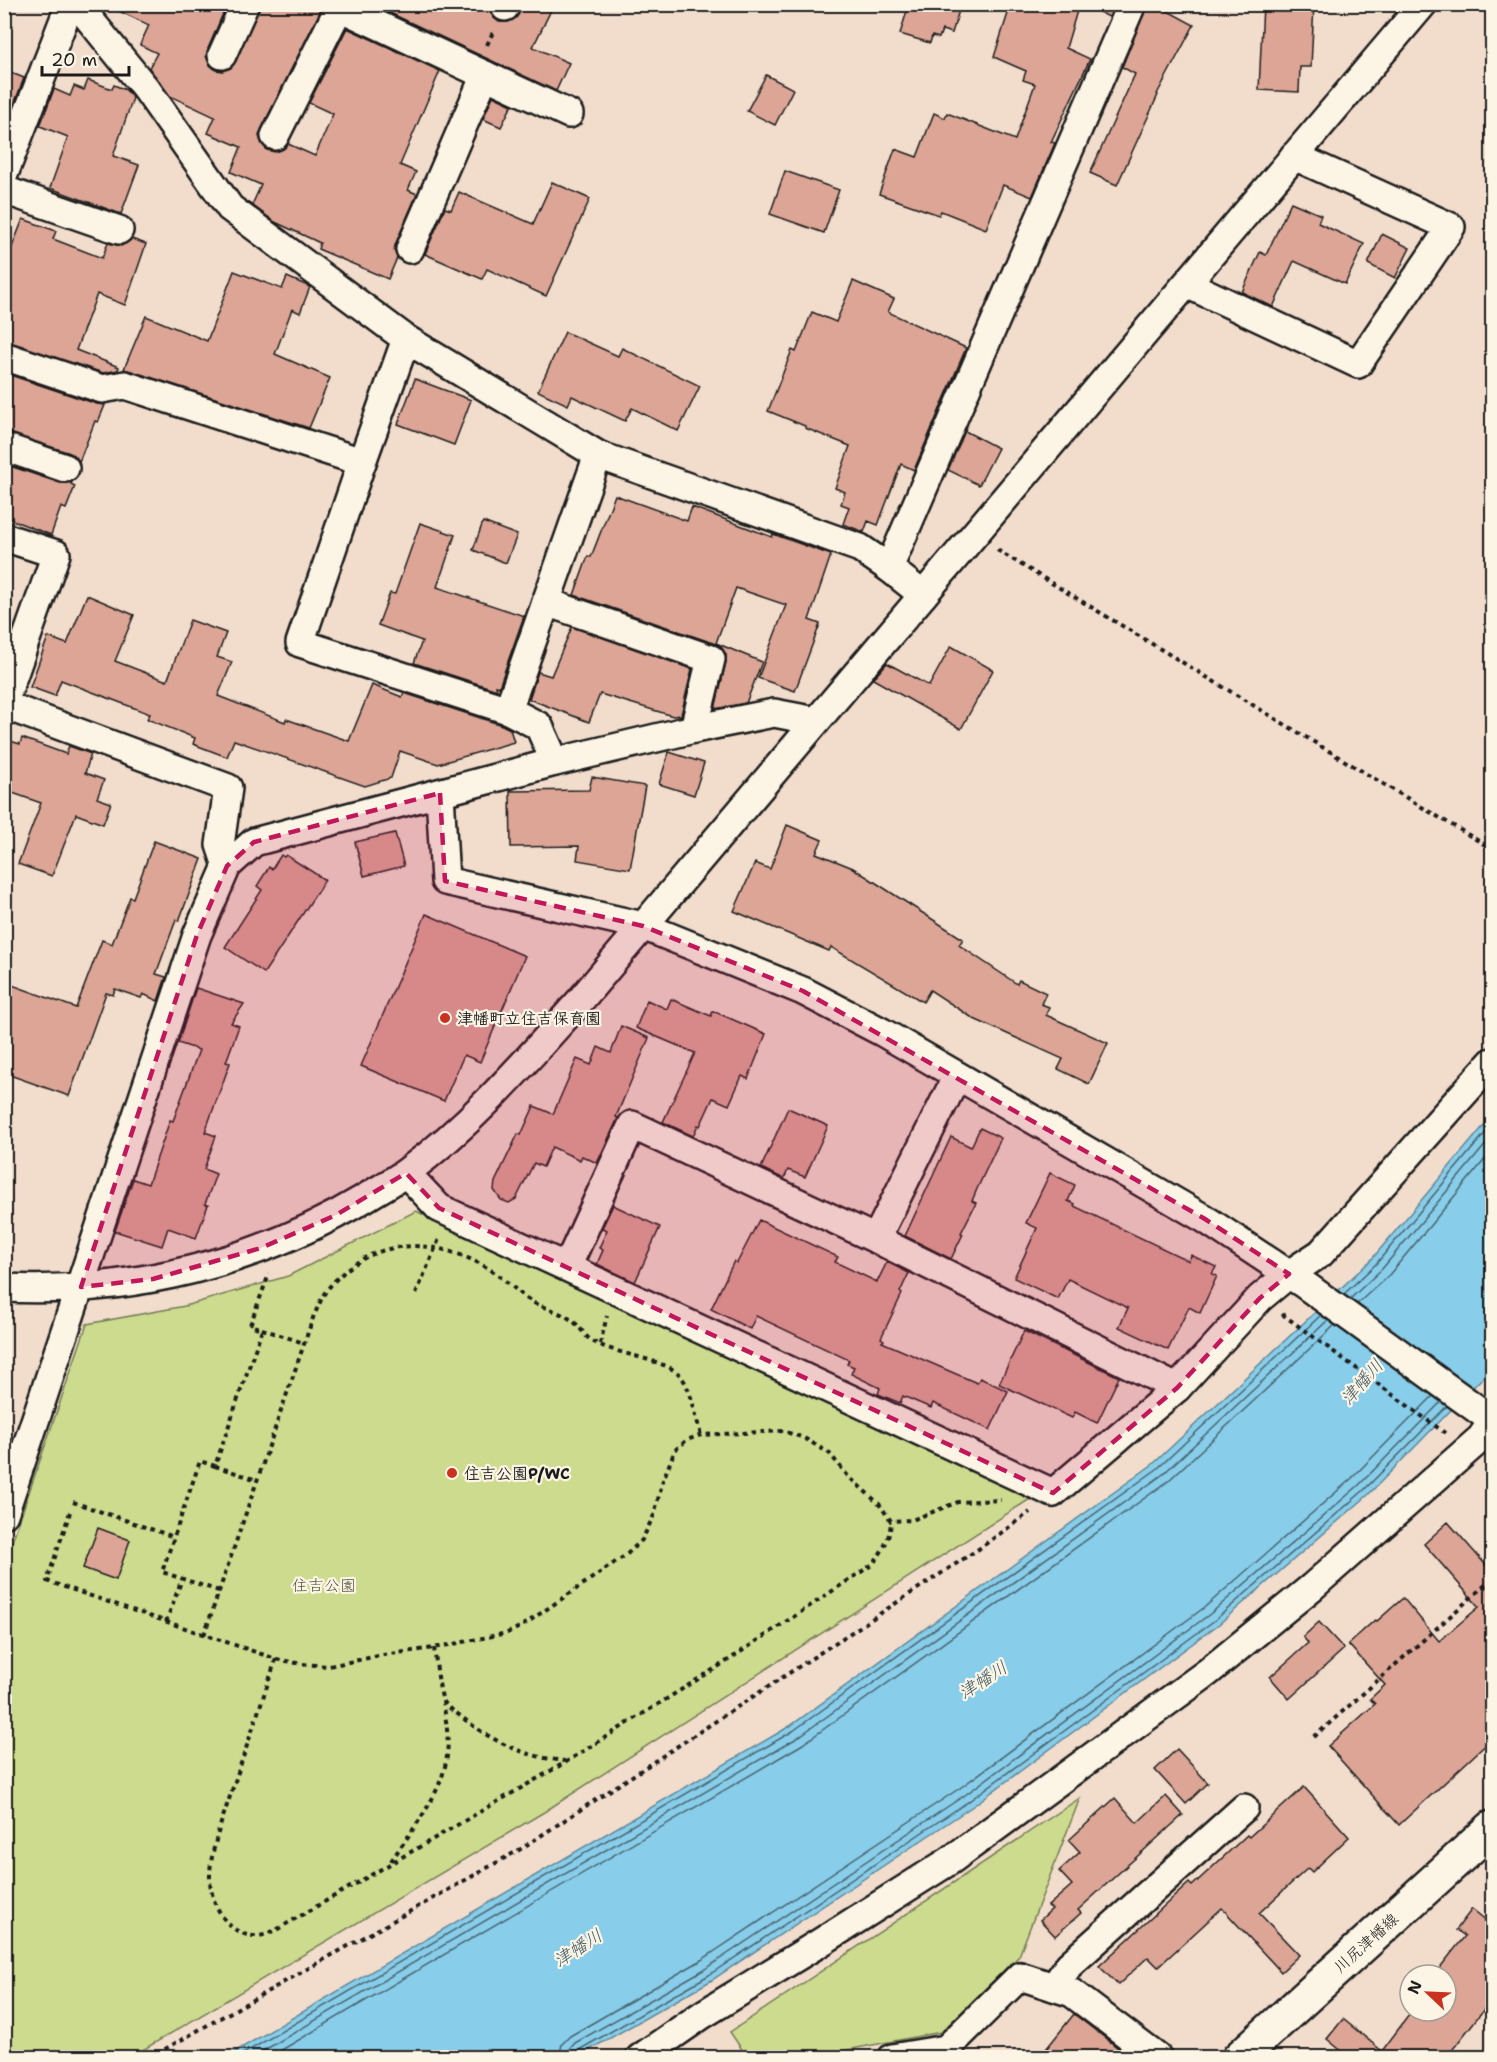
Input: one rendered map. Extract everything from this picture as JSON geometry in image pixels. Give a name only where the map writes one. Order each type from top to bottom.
[{"type":"main road","name":"川尻津幡線","points":[[1239,2058],[1492,1828]]},
{"type":"street","points":[[69,4],[5,174],[84,230],[119,230]]},
{"type":"street","points":[[77,4],[147,90],[230,208],[406,339],[598,455],[860,548],[923,595]]},
{"type":"street","points":[[222,55],[245,4]]},
{"type":"street","points":[[889,568],[1132,4]]},
{"type":"street","points":[[4,1288],[81,1287],[153,1279],[202,1267],[261,1248],[336,1215],[406,1173],[461,1128],[512,1077],[643,926],[1423,4]]},
{"type":"street","points":[[275,136],[338,6],[569,114]]},
{"type":"street","points":[[410,249],[481,73]]},
{"type":"street","points":[[1187,284],[1358,364],[1451,228],[1294,156]]},
{"type":"street","points":[[406,339],[300,643],[508,710],[539,726],[555,762]]},
{"type":"street","points":[[4,356],[102,389],[125,385],[362,462]]},
{"type":"street","points":[[4,447],[65,468]]},
{"type":"street","points":[[508,710],[598,455]]},
{"type":"street","points":[[4,537],[56,554],[4,703],[228,788],[220,845],[228,866]]},
{"type":"street","points":[[546,602],[711,659],[694,729]]},
{"type":"street","points":[[4,1514],[197,935],[228,866],[254,842],[555,762],[694,729],[774,713],[816,721]]},
{"type":"street","points":[[440,793],[445,881],[643,926],[803,991],[882,1032],[1204,1219],[1297,1279],[1490,1419],[1481,1438],[1312,1587],[1208,1672],[951,1860],[702,2014],[640,2058]]},
{"type":"street","points":[[406,1173],[439,1208],[1053,1493],[1177,1388],[1260,1298],[1297,1279],[1492,1062]]},
{"type":"street","points":[[876,1239],[957,1076]]},
{"type":"street","points":[[567,1267],[632,1125],[876,1239],[1177,1388]]},
{"type":"street","points":[[1054,1987],[1069,1965],[1244,1808]]},
{"type":"street","points":[[892,2058],[946,2049],[1020,1977],[1072,1993],[1158,2058]]},
{"type":"path","points":[[481,73],[505,6]]},
{"type":"path","points":[[973,536],[1492,849]]},
{"type":"path","points":[[416,1294],[450,1213]]},
{"type":"path","points":[[204,1635],[304,1343],[326,1292],[347,1270],[380,1251],[411,1245],[470,1259],[489,1269],[534,1302],[572,1320],[594,1342],[627,1355],[648,1359],[679,1374],[684,1382],[701,1435]]},
{"type":"path","points":[[269,1273],[250,1325],[304,1343]]},
{"type":"path","points":[[1278,1311],[1452,1438]]},
{"type":"path","points":[[215,1466],[262,1329]]},
{"type":"path","points":[[70,1512],[47,1581],[276,1659],[329,1666],[507,1633],[522,1626],[626,1555],[642,1540],[654,1515],[663,1480],[675,1450],[687,1440],[701,1435],[783,1431],[804,1438],[829,1453],[848,1476],[879,1504],[891,1521],[890,1534],[873,1564],[727,1661],[566,1762],[276,1930],[260,1936],[246,1935],[232,1928],[221,1915],[213,1899],[209,1877],[213,1851],[276,1659]]},
{"type":"path","points":[[219,1591],[162,1572],[200,1461],[257,1480]]},
{"type":"path","points":[[891,1521],[912,1520],[958,1502],[996,1501],[1012,1497],[1028,1481]]},
{"type":"path","points":[[149,2058],[519,1850],[981,1548],[1053,1493]]},
{"type":"path","points":[[73,1502],[174,1537]]},
{"type":"path","points":[[166,1622],[182,1579]]},
{"type":"path","points":[[1314,1737],[1492,1579]]},
{"type":"path","points":[[389,1863],[425,1809],[438,1785],[446,1762],[448,1742],[434,1648]]},
{"type":"path","points":[[443,1700],[472,1725],[508,1748],[566,1762]]},
{"type":"highlighted area","points":[[440,793],[445,881],[643,926],[803,991],[1205,1219],[1289,1274],[1260,1298],[1177,1388],[1053,1493],[439,1208],[406,1173],[336,1215],[261,1248],[153,1279],[81,1287],[197,935],[227,866],[254,842]]},
{"type":"green space","name":"住吉公園","points":[[416,1211],[1030,1499],[544,1812],[131,2057],[5,2058],[5,1562],[87,1324],[185,1306],[288,1276]]},
{"type":"green space","points":[[1080,1798],[1019,1956],[946,2031],[805,2058],[747,2057],[730,2032]]},
{"type":"water","name":"津幡川","points":[[1492,1116],[1492,1368],[1367,1496],[1219,1624],[973,1806],[712,1980],[577,2057],[224,2058],[790,1726],[1153,1464],[1371,1260]]},
{"type":"building","points":[[104,4],[227,4],[206,56],[210,65],[216,70],[223,71],[231,68],[236,61],[260,4],[317,4],[320,12],[259,136],[267,150],[275,152],[288,144],[315,156],[333,114],[309,103],[347,28],[440,71],[400,165],[416,172],[408,190],[417,194],[396,243],[394,250],[397,258],[388,279],[318,249],[320,243],[275,222],[252,205],[261,185],[231,172],[241,147],[208,133],[215,117],[170,96],[149,68],[157,53],[140,45],[149,25]]},
{"type":"building","points":[[371,4],[490,4],[490,11],[494,18],[499,22],[508,22],[516,18],[521,4],[554,4],[533,47],[569,63],[556,91]]},
{"type":"building","points":[[909,4],[961,4],[952,33],[942,30],[939,38],[932,36],[930,43],[900,34]]},
{"type":"building","points":[[1011,4],[1079,4],[1066,48],[1090,59],[1051,142],[1055,143],[1032,197],[1003,185],[986,229],[941,211],[939,215],[879,194],[895,149],[917,157],[934,113],[945,118],[947,113],[1015,140],[1035,84],[1023,80],[1026,71],[994,57]]},
{"type":"building","points":[[1083,4],[1115,4],[1109,17]]},
{"type":"building","points":[[1147,4],[1155,4],[1194,25],[1157,94],[1117,185],[1090,173],[1135,74],[1122,67]]},
{"type":"building","points":[[1263,4],[1314,4],[1311,67],[1300,67],[1299,92],[1259,90]]},
{"type":"building","points":[[4,70],[24,78],[10,115],[4,112]]},
{"type":"building","points":[[766,75],[793,89],[775,125],[747,111]]},
{"type":"building","points":[[88,80],[112,89],[114,85],[126,90],[133,98],[113,156],[139,165],[121,214],[50,188],[68,137],[40,126],[54,89],[70,96],[74,86],[84,90]]},
{"type":"building","points":[[493,96],[512,105],[501,127],[483,119]]},
{"type":"building","points":[[785,171],[839,190],[824,233],[770,214]]},
{"type":"building","points":[[552,182],[590,199],[546,296],[487,269],[482,279],[425,254],[445,208],[451,210],[459,192],[533,224]]},
{"type":"building","points":[[1291,202],[1321,215],[1318,223],[1364,244],[1345,284],[1294,261],[1273,307],[1242,292],[1260,252],[1266,255]]},
{"type":"building","points":[[23,219],[56,231],[53,239],[102,258],[108,243],[121,246],[132,239],[146,244],[125,305],[97,294],[76,350],[119,367],[118,370],[103,373],[4,341],[4,267]]},
{"type":"building","points":[[1382,234],[1410,248],[1395,278],[1368,264]]},
{"type":"building","points":[[234,271],[282,289],[287,277],[310,287],[300,313],[292,309],[275,354],[330,378],[309,428],[124,369],[146,316],[207,341]]},
{"type":"building","points":[[853,281],[894,299],[888,312],[966,348],[914,470],[901,464],[878,525],[868,521],[864,532],[843,524],[849,507],[841,504],[845,492],[835,488],[850,446],[768,411],[792,350],[796,352],[812,312],[836,322]]},
{"type":"building","points":[[565,332],[618,356],[622,348],[700,386],[678,431],[632,408],[625,421],[572,396],[568,405],[538,391]]},
{"type":"building","points":[[4,373],[105,405],[98,422],[95,421],[79,462],[70,453],[4,432]]},
{"type":"building","points":[[415,379],[471,400],[454,445],[398,424]]},
{"type":"building","points":[[965,431],[998,448],[979,485],[948,470]]},
{"type":"building","points":[[4,464],[60,483],[72,482],[71,484],[75,486],[66,509],[61,507],[51,535],[4,517]]},
{"type":"building","points":[[615,495],[687,521],[692,507],[772,537],[773,534],[831,555],[809,620],[820,624],[795,691],[758,678],[786,605],[736,588],[716,643],[762,662],[746,703],[715,709],[726,662],[726,655],[722,648],[574,595],[588,556],[591,557]]},
{"type":"building","points":[[483,522],[517,535],[506,563],[473,550]]},
{"type":"building","points":[[420,523],[455,535],[437,587],[524,616],[499,687],[496,686],[497,690],[414,663],[422,641],[378,625],[390,593],[395,594]]},
{"type":"building","points":[[87,595],[134,615],[115,661],[167,681],[190,620],[226,633],[217,657],[232,662],[218,696],[285,722],[286,719],[349,741],[372,685],[402,697],[404,693],[502,725],[510,729],[514,742],[438,764],[400,751],[391,778],[365,786],[234,740],[227,757],[193,744],[195,738],[147,719],[150,714],[61,680],[55,696],[30,687],[48,637],[67,644]]},
{"type":"building","points":[[572,627],[692,669],[681,715],[673,716],[600,694],[589,722],[529,699],[538,672],[551,676]]},
{"type":"building","points":[[951,646],[993,670],[961,729],[873,679],[887,663],[929,686]]},
{"type":"building","points":[[22,738],[66,754],[69,746],[91,754],[85,773],[104,780],[97,798],[111,803],[103,824],[76,814],[52,876],[18,864],[41,803],[4,790],[4,739],[20,744]]},
{"type":"building","points":[[669,752],[704,763],[694,795],[659,784]]},
{"type":"building","points":[[592,777],[645,786],[630,869],[577,860],[579,846],[511,847],[510,791],[589,790]]},
{"type":"building","points":[[787,825],[822,840],[816,853],[853,868],[963,939],[959,945],[1017,984],[1019,980],[1046,993],[1041,1004],[1049,1007],[1046,1015],[1108,1043],[1089,1084],[1058,1069],[1063,1059],[974,1019],[930,990],[923,1002],[831,947],[829,951],[734,911],[755,863],[770,869]]},
{"type":"building","points":[[395,833],[404,866],[364,876],[355,842]]},
{"type":"building","points":[[154,841],[202,859],[156,974],[166,977],[158,1001],[143,994],[141,998],[115,989],[113,995],[106,993],[69,1096],[4,1073],[4,982],[76,1008],[102,940],[112,944],[130,897],[133,898]]},
{"type":"building","points":[[281,855],[284,857],[286,855],[325,880],[264,973],[225,947],[262,890],[257,886],[269,867],[272,869]]},
{"type":"building","points":[[426,914],[525,956],[480,1062],[464,1055],[444,1101],[361,1066]]},
{"type":"building","points":[[196,988],[244,1004],[231,1023],[239,1026],[226,1062],[230,1063],[205,1132],[216,1136],[204,1169],[216,1174],[205,1204],[208,1205],[196,1238],[168,1228],[162,1246],[115,1231],[133,1179],[148,1184],[170,1120],[173,1121],[199,1050],[178,1043]]},
{"type":"building","points":[[671,999],[711,1016],[713,1011],[766,1034],[748,1079],[742,1076],[729,1105],[713,1098],[693,1136],[663,1122],[695,1053],[636,1028],[647,1000],[667,1009]]},
{"type":"building","points":[[621,1026],[649,1038],[616,1117],[618,1118],[597,1163],[582,1156],[580,1160],[552,1147],[543,1167],[534,1163],[516,1199],[509,1203],[501,1200],[494,1190],[495,1182],[534,1106],[553,1114],[577,1059],[591,1065],[598,1047],[611,1053]]},
{"type":"building","points":[[788,1108],[828,1126],[805,1177],[788,1170],[784,1179],[761,1168]]},
{"type":"building","points":[[980,1128],[1001,1138],[972,1201],[976,1203],[951,1259],[905,1236],[951,1137],[971,1147]]},
{"type":"building","points":[[1050,1173],[1075,1185],[1068,1201],[1075,1204],[1074,1206],[1189,1261],[1191,1255],[1216,1267],[1212,1274],[1217,1276],[1200,1313],[1189,1307],[1168,1350],[1119,1327],[1128,1308],[1068,1279],[1058,1299],[1014,1278],[1037,1228],[1026,1223]]},
{"type":"building","points":[[613,1205],[660,1227],[635,1282],[597,1264],[603,1250],[599,1248],[607,1230],[602,1228]]},
{"type":"building","points":[[759,1220],[838,1257],[835,1262],[877,1282],[887,1262],[909,1273],[900,1292],[902,1294],[881,1338],[884,1340],[882,1342],[977,1383],[980,1378],[1008,1391],[990,1430],[933,1403],[931,1408],[903,1396],[900,1403],[878,1394],[880,1388],[851,1374],[854,1367],[847,1364],[849,1360],[756,1316],[750,1329],[711,1309],[734,1261],[737,1263]]},
{"type":"building","points":[[1024,1331],[1119,1377],[1097,1423],[1075,1412],[1072,1418],[999,1384]]},
{"type":"building","points":[[1448,1522],[1492,1572],[1492,1739],[1399,1825],[1328,1746],[1375,1704],[1370,1699],[1385,1685],[1348,1644],[1403,1598],[1439,1641],[1479,1607],[1424,1544]]},
{"type":"building","points":[[98,1528],[130,1540],[116,1580],[83,1568]]},
{"type":"building","points":[[1319,1622],[1344,1649],[1289,1699],[1270,1677],[1308,1643],[1303,1637]]},
{"type":"building","points":[[1177,1749],[1208,1783],[1186,1804],[1155,1770]]},
{"type":"building","points":[[1304,1787],[1349,1837],[1312,1872],[1308,1868],[1259,1913],[1299,1955],[1281,1972],[1222,1908],[1158,1967],[1148,1957],[1118,1985],[1099,1966],[1189,1883],[1192,1886]]},
{"type":"building","points":[[1166,1796],[1183,1815],[1078,1910],[1081,1913],[1055,1936],[1040,1920],[1052,1909],[1048,1906],[1072,1885],[1059,1871],[1080,1852],[1069,1840],[1115,1798],[1137,1823]]},
{"type":"building","points":[[1472,1909],[1492,1925],[1492,1999],[1446,2058],[1350,2058],[1327,2039],[1343,2019],[1382,2051],[1403,2023],[1458,2023],[1458,1963],[1444,1963],[1465,1936],[1456,1930]]},
{"type":"building","points":[[1074,2014],[1113,2044],[1130,2058],[1039,2058]]},
{"type":"place","name":"津幡町立住吉保育園","points":[[445,1018]]},
{"type":"place","name":"住吉公園P/WC","points":[[452,1473]]}]
